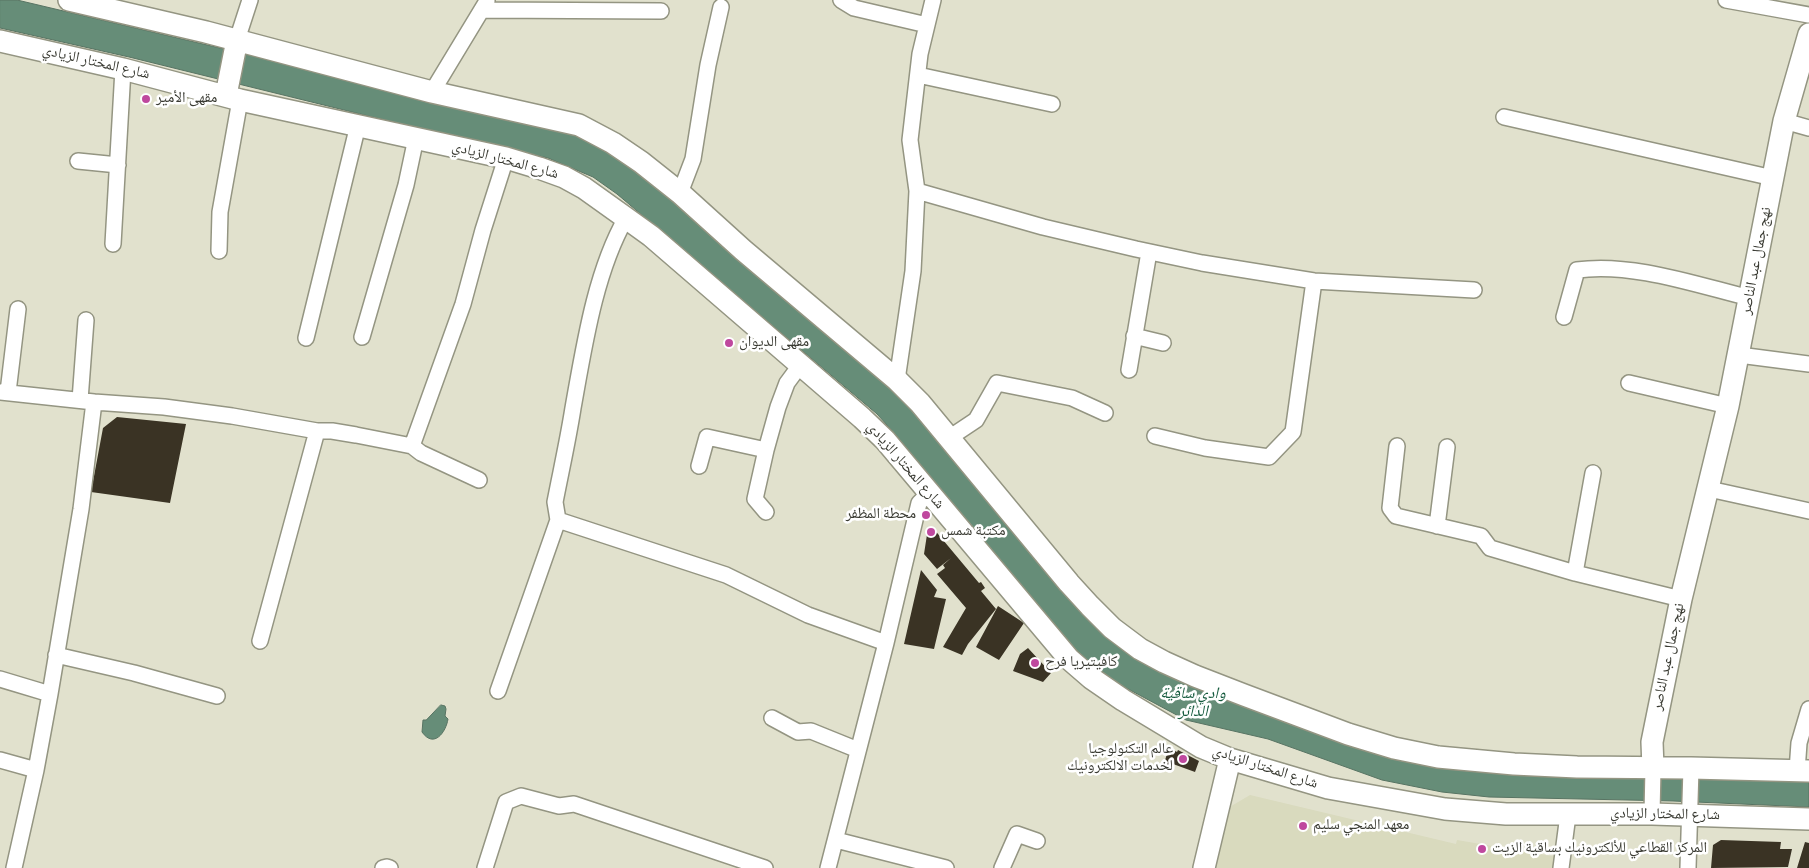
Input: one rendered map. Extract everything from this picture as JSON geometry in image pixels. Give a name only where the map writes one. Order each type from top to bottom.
[{"type":"street","points":[[69,0],[237,40],[432,92],[579,125],[613,143],[641,162],[680,193],[743,250],[897,380],[920,403],[1042,551],[1112,628],[1140,649],[1194,676],[1348,734],[1394,748],[1438,757],[1577,767],[1652,770],[1803,771],[1799,743],[1809,709]]},
{"type":"street","points":[[219,250],[220,212],[233,97],[237,40],[250,0]]},
{"type":"street","points":[[841,0],[854,8],[927,25]]},
{"type":"street","points":[[897,380],[913,271],[917,191],[910,140],[920,54],[933,0]]},
{"type":"street","points":[[1726,0],[1809,15]]},
{"type":"street","points":[[432,92],[485,5],[590,5],[661,11]]},
{"type":"street","points":[[680,193],[693,159],[708,64],[721,7]]},
{"type":"street","name":"نهج جمال عبد الناصر","points":[[1652,770],[1652,742],[1681,599],[1709,489],[1739,355],[1784,121],[1809,34]]},
{"type":"street","name":"شارع المختار الزيادي","points":[[0,41],[123,69],[233,97],[506,158],[564,177],[584,188],[651,236],[868,423],[885,440],[1069,660],[1123,700],[1201,747],[1230,759],[1328,788],[1445,809],[1506,814],[1568,814],[1652,808],[1689,809],[1809,819]]},
{"type":"street","points":[[113,244],[123,69]]},
{"type":"street","points":[[918,75],[1052,104]]},
{"type":"street","points":[[1504,117],[1773,178]]},
{"type":"street","points":[[1784,121],[1809,128]]},
{"type":"street","points":[[306,338],[358,125]]},
{"type":"street","points":[[362,337],[406,185],[416,138]]},
{"type":"street","points":[[412,446],[463,304],[483,230],[506,158]]},
{"type":"street","points":[[78,161],[118,165]]},
{"type":"street","points":[[917,191],[1043,227],[1202,263],[1314,281],[1474,290]]},
{"type":"street","points":[[498,692],[558,520],[555,502],[589,327],[615,238],[626,218]]},
{"type":"street","points":[[1129,370],[1149,252]]},
{"type":"street","points":[[1564,317],[1577,270],[1597,267],[1636,271],[1750,298]]},
{"type":"street","points":[[1156,436],[1205,448],[1269,457],[1282,445],[1293,432],[1314,281]]},
{"type":"street","points":[[18,309],[4,392],[193,411],[317,431],[332,431],[412,446],[479,480]]},
{"type":"street","points":[[14,868],[36,770],[81,509],[87,401],[82,353],[86,320]]},
{"type":"street","points":[[1134,336],[1163,343]]},
{"type":"street","points":[[1739,355],[1809,364]]},
{"type":"street","points":[[766,512],[755,499],[766,450],[787,383],[800,364]]},
{"type":"street","points":[[949,438],[976,420],[997,383],[1072,398],[1105,413]]},
{"type":"street","points":[[1629,383],[1728,406]]},
{"type":"street","points":[[260,641],[317,431]]},
{"type":"street","points":[[699,466],[706,437],[766,450]]},
{"type":"street","points":[[1397,446],[1390,508],[1396,516],[1481,536],[1490,548],[1575,573],[1681,599]]},
{"type":"street","points":[[1437,526],[1447,447]]},
{"type":"street","points":[[1575,573],[1593,473]]},
{"type":"street","points":[[1709,489],[1809,511]]},
{"type":"street","points":[[828,868],[886,643],[919,504],[929,493]]},
{"type":"street","points":[[558,520],[726,575],[808,615],[886,643]]},
{"type":"street","points":[[56,655],[134,673],[217,696]]},
{"type":"street","points":[[0,679],[50,694]]},
{"type":"street","points":[[772,718],[798,732],[811,731],[858,750]]},
{"type":"street","points":[[1204,868],[1230,759]]},
{"type":"street","points":[[0,760],[36,770]]},
{"type":"street","points":[[1652,770],[1652,808]]},
{"type":"street","points":[[1688,868],[1690,770]]},
{"type":"street","points":[[485,868],[506,802],[520,796],[558,806],[574,804],[765,868]]},
{"type":"street","points":[[1562,868],[1568,814]]},
{"type":"street","points":[[1002,868],[1017,834],[1037,841]]},
{"type":"street","points":[[836,840],[946,868]]},
{"type":"street","points":[[383,868],[390,868]]},
{"type":"shaded area","name":"معهد المنجي سليم","points":[[1250,795],[1456,844],[1457,840],[1557,857],[1555,868],[1215,868],[1228,808]]},
{"type":"water","name":"وادي ساقية الدائر","points":[[0,0],[17,0],[554,127],[582,137],[609,151],[651,182],[898,392],[1084,613],[1374,750],[1809,779],[1809,807],[1673,801],[1489,797],[1442,792],[1382,780],[1268,739],[1186,720],[1115,682],[1081,655],[1057,630],[877,414],[617,194],[593,177],[548,158],[417,128],[129,57],[0,28]]},
{"type":"water","points":[[441,705],[445,706],[446,709],[447,724],[439,737],[431,739],[422,732],[423,720],[426,720]]},
{"type":"building","points":[[117,417],[186,424],[170,503],[91,492],[103,428]]},
{"type":"building","points":[[928,528],[933,528],[979,583],[981,582],[985,588],[981,591],[996,609],[968,644],[962,655],[943,647],[966,608],[937,574],[945,568],[943,565],[951,558],[937,569],[924,554]]},
{"type":"building","points":[[921,570],[937,590],[934,597],[946,599],[934,649],[904,644]]},
{"type":"building","points":[[998,606],[1024,623],[999,660],[976,647]]},
{"type":"building","points":[[1028,648],[1051,673],[1043,682],[1013,671],[1020,654]]},
{"type":"building","points":[[1169,747],[1199,761],[1195,772],[1173,764],[1172,769],[1163,767]]},
{"type":"building","points":[[1721,840],[1781,842],[1780,849],[1792,849],[1788,867],[1711,868],[1713,845]]},
{"type":"building","points":[[1805,842],[1809,843],[1809,868],[1797,868]]},
{"type":"place","name":"مقهى الأمير","points":[[146,99]]},
{"type":"place","name":"مقهى الديوان","points":[[729,343]]},
{"type":"place","name":"محطة المظفر","points":[[926,515]]},
{"type":"place","name":"مكتبة شمس","points":[[931,532]]},
{"type":"place","name":"كافيتيريا فرح","points":[[1035,663]]},
{"type":"place","name":"عالم التكنولوجيا لخدمات الالكترونيك","points":[[1183,759]]},
{"type":"place","name":"معهد المنجي سليم","points":[[1303,826]]},
{"type":"place","name":"المركز القطاعي للألكترونيك بساقية الزيت","points":[[1482,849]]}]
